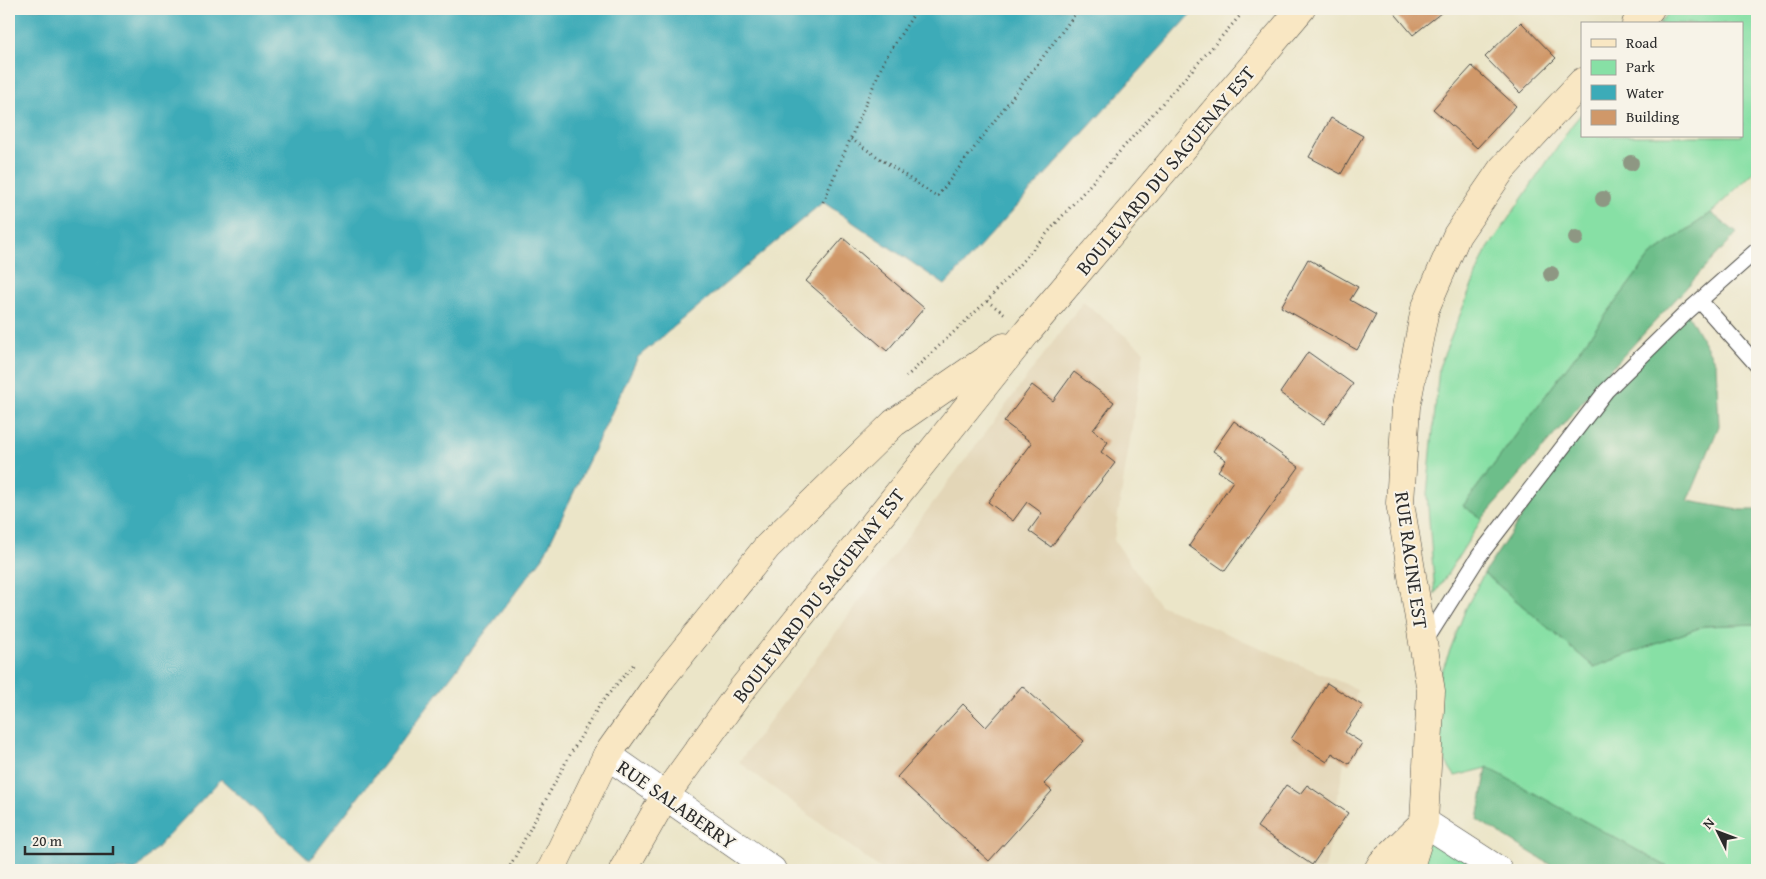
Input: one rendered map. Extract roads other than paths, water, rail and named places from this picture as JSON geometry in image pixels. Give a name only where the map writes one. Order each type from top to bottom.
[{"type":"main road","name":"BOULEVARD DU SAGUENAY EST","points":[[623,870],[665,796],[742,689],[1028,331],[1301,9]]},
{"type":"main road","points":[[1638,22],[1650,9]]},
{"type":"main road","name":"RUE RACINE EST","points":[[1409,870],[1424,822],[1431,691],[1400,503],[1406,407],[1425,309],[1457,235],[1497,176],[1581,83]]},
{"type":"main road","name":"BOULEVARD DU SAGUENAY EST","points":[[551,870],[607,755],[629,721],[767,547],[894,423],[1028,331]]},
{"type":"main road","points":[[1378,870],[1382,863],[1424,822]]},
{"type":"street","name":"RUE SALABERRY","points":[[607,755],[772,870]]},
{"type":"street","points":[[1424,822],[1498,870]]},
{"type":"lane","points":[[1423,644],[1479,556],[1606,391],[1700,301],[1757,250]]},
{"type":"lane","points":[[1700,301],[1757,365]]},
{"type":"water","points":[[9,9],[1196,9],[945,285],[823,202],[638,357],[543,557],[310,860],[221,779],[136,870],[9,870]]}]
